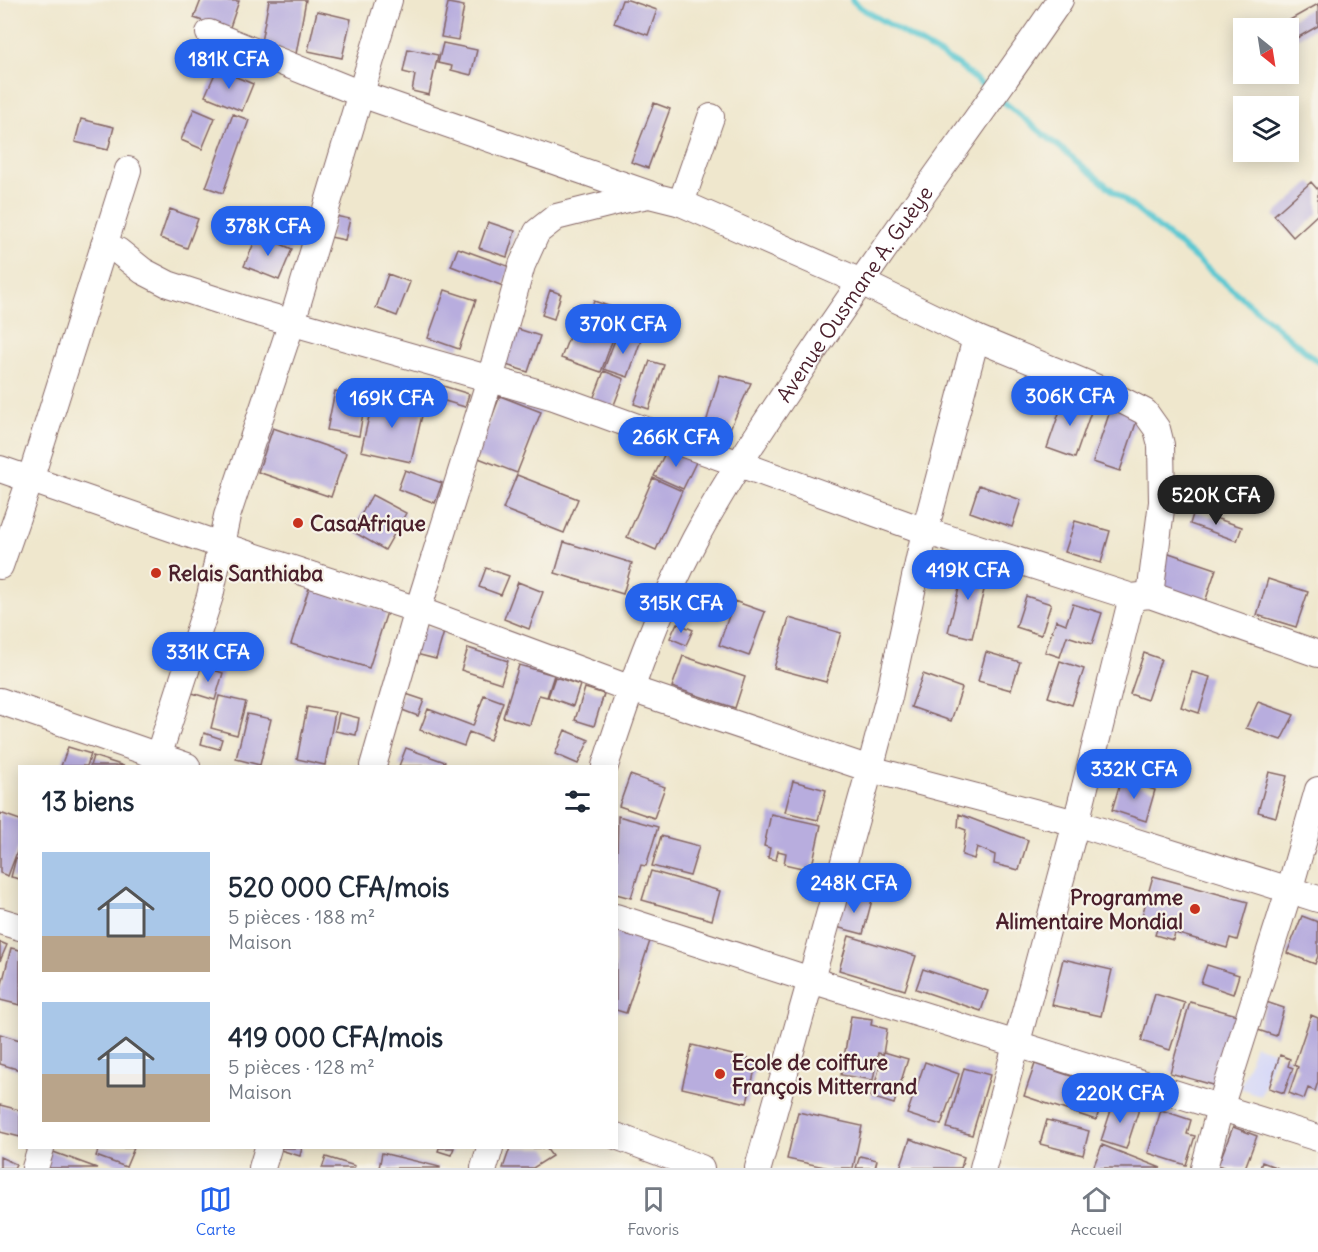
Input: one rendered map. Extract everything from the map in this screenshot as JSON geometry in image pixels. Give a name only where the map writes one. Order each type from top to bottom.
[{"type":"street","points":[[156,762],[210,596],[227,516],[292,322],[389,0]]},
{"type":"street","name":"Avenue Ousmane A. Guèye","points":[[605,765],[631,689],[677,576],[738,463],[861,282],[1060,0]]},
{"type":"street","points":[[209,33],[361,94],[649,195],[681,203],[861,282],[976,338],[1102,390],[1145,412],[1150,418],[1157,429],[1161,445],[1162,502],[1141,596],[1076,823],[983,1168]]},
{"type":"street","points":[[681,203],[711,117]]},
{"type":"street","points":[[0,566],[30,480],[128,170]]},
{"type":"street","points":[[373,765],[418,610],[490,379],[522,265],[537,232],[556,217],[649,195]]},
{"type":"street","points":[[104,245],[118,251],[144,271],[168,284],[598,412],[925,531],[1141,596],[1318,654]]},
{"type":"street","points":[[758,1168],[889,697],[925,531],[976,338]]},
{"type":"street","points":[[0,469],[418,610],[631,689],[870,769],[1076,823],[1318,899]]},
{"type":"street","points":[[0,701],[156,762],[179,765]]},
{"type":"street","points":[[1204,1168],[1220,1108],[1290,891],[1318,790]]},
{"type":"street","points":[[618,918],[1318,1138]]},
{"type":"street","points":[[0,921],[18,926]]},
{"type":"street","points":[[618,1138],[701,1168]]},
{"type":"street","points":[[35,1168],[41,1149]]},
{"type":"street","points":[[262,1168],[268,1149]]},
{"type":"street","points":[[484,1168],[490,1149]]},
{"type":"shaded area","points":[[1255,1045],[1276,1052],[1261,1096],[1240,1088]]},
{"type":"building","points":[[201,0],[239,1],[229,30],[194,18]]},
{"type":"building","points":[[269,0],[306,0],[296,54],[260,47]]},
{"type":"building","points":[[622,0],[657,10],[648,35],[614,23]]},
{"type":"building","points":[[448,3],[464,6],[458,40],[441,37]]},
{"type":"building","points":[[1318,4],[1318,26],[1299,37],[1299,18],[1293,18]]},
{"type":"building","points":[[317,11],[351,19],[342,58],[308,51]]},
{"type":"building","points":[[443,43],[477,50],[471,75],[451,70],[452,66],[438,63]]},
{"type":"building","points":[[408,49],[438,55],[429,95],[412,91],[415,75],[403,72]]},
{"type":"building","points":[[217,69],[253,84],[242,111],[205,96]]},
{"type":"building","points":[[654,103],[670,109],[648,168],[631,162]]},
{"type":"building","points":[[194,109],[215,118],[202,149],[181,140]]},
{"type":"building","points":[[233,114],[249,120],[223,193],[206,187]]},
{"type":"building","points":[[81,119],[114,127],[108,150],[75,142]]},
{"type":"building","points":[[1311,182],[1318,190],[1318,214],[1293,237],[1274,215]]},
{"type":"building","points":[[170,209],[198,219],[187,248],[160,238]]},
{"type":"building","points":[[335,216],[350,219],[345,240],[330,237]]},
{"type":"building","points":[[488,222],[515,231],[507,257],[479,248]]},
{"type":"building","points":[[258,234],[292,249],[279,280],[244,266]]},
{"type":"building","points":[[458,248],[510,267],[503,286],[451,266]]},
{"type":"building","points":[[388,274],[410,282],[397,316],[376,308]]},
{"type":"building","points":[[445,290],[476,300],[459,349],[428,338]]},
{"type":"building","points":[[550,290],[561,294],[554,319],[542,315]]},
{"type":"building","points":[[594,301],[623,311],[601,372],[561,358],[571,332],[581,336]]},
{"type":"building","points":[[515,328],[540,336],[528,372],[503,364]]},
{"type":"building","points":[[618,332],[641,340],[628,377],[604,369]]},
{"type":"building","points":[[650,361],[664,365],[649,409],[634,404]]},
{"type":"building","points":[[604,371],[624,379],[612,410],[592,402]]},
{"type":"building","points":[[720,375],[751,383],[727,435],[705,426]]},
{"type":"building","points":[[440,385],[469,394],[465,407],[435,398]]},
{"type":"building","points":[[335,391],[366,397],[359,436],[327,430]]},
{"type":"building","points":[[374,395],[424,407],[411,462],[361,451]]},
{"type":"building","points":[[500,396],[541,412],[517,473],[476,457]]},
{"type":"building","points":[[1065,396],[1093,406],[1075,458],[1047,448]]},
{"type":"building","points":[[1112,405],[1139,414],[1120,471],[1093,462]]},
{"type":"building","points":[[273,428],[346,453],[331,497],[258,472]]},
{"type":"building","points":[[668,447],[697,460],[683,489],[654,476]]},
{"type":"building","points":[[405,470],[442,483],[435,503],[398,489]]},
{"type":"building","points":[[517,475],[578,499],[564,533],[503,509]]},
{"type":"building","points":[[653,478],[682,491],[656,550],[627,537]]},
{"type":"building","points":[[979,485],[1021,500],[1012,527],[970,512]]},
{"type":"building","points":[[372,495],[406,513],[385,550],[352,531]]},
{"type":"building","points":[[1194,511],[1242,527],[1237,541],[1190,524]]},
{"type":"building","points":[[1075,521],[1110,531],[1101,563],[1065,552]]},
{"type":"building","points":[[564,542],[632,563],[623,594],[555,573]]},
{"type":"building","points":[[1166,552],[1216,569],[1204,605],[1154,588]]},
{"type":"building","points":[[965,564],[989,570],[972,638],[948,632]]},
{"type":"building","points":[[486,568],[509,576],[501,595],[479,587]]},
{"type":"building","points":[[1268,579],[1308,592],[1296,627],[1257,615]]},
{"type":"building","points":[[518,582],[543,592],[529,629],[504,619]]},
{"type":"building","points":[[309,588],[387,612],[369,668],[291,644]]},
{"type":"building","points":[[1026,596],[1051,604],[1041,635],[1016,627]]},
{"type":"building","points":[[734,601],[765,612],[749,656],[719,645]]},
{"type":"building","points":[[1073,604],[1102,613],[1092,644],[1067,636],[1060,657],[1045,652],[1056,620],[1066,624]]},
{"type":"building","points":[[789,618],[841,633],[826,682],[774,668]]},
{"type":"building","points":[[677,623],[693,630],[686,645],[670,638]]},
{"type":"building","points":[[420,625],[444,632],[436,659],[412,653]]},
{"type":"building","points":[[468,648],[508,661],[501,683],[461,670]]},
{"type":"building","points":[[986,652],[1020,662],[1011,690],[978,681]]},
{"type":"building","points":[[1144,653],[1161,659],[1147,700],[1130,694]]},
{"type":"building","points":[[683,656],[745,677],[735,708],[672,687]]},
{"type":"building","points":[[1060,661],[1084,669],[1072,705],[1048,697]]},
{"type":"building","points":[[519,665],[554,675],[547,697],[539,695],[530,725],[503,717]]},
{"type":"building","points":[[201,666],[223,673],[215,700],[192,693]]},
{"type":"building","points":[[1192,672],[1210,677],[1199,713],[1181,707]]},
{"type":"building","points":[[923,674],[962,688],[951,721],[911,707]]},
{"type":"building","points":[[555,677],[580,685],[573,706],[548,697]]},
{"type":"building","points":[[585,688],[604,694],[594,726],[575,720]]},
{"type":"building","points":[[403,693],[424,700],[418,716],[397,708]]},
{"type":"building","points":[[484,695],[503,702],[490,740],[469,732],[464,746],[420,730],[428,709],[473,726]]},
{"type":"building","points":[[219,696],[246,702],[237,735],[211,728]]},
{"type":"building","points":[[1258,702],[1294,715],[1281,740],[1246,728]]},
{"type":"building","points":[[307,707],[335,712],[325,765],[297,759]]},
{"type":"building","points":[[339,713],[359,718],[356,735],[335,731]]},
{"type":"building","points":[[247,714],[271,719],[260,765],[236,759]]},
{"type":"building","points":[[565,730],[589,740],[578,764],[555,754]]},
{"type":"building","points":[[204,733],[222,739],[219,749],[201,744]]},
{"type":"building","points":[[68,747],[91,754],[87,765],[61,765]]},
{"type":"building","points":[[406,748],[445,762],[444,765],[399,765]]},
{"type":"building","points":[[93,756],[121,765],[90,765]]},
{"type":"building","points":[[1269,772],[1287,776],[1276,817],[1258,812]]},
{"type":"building","points":[[630,775],[665,787],[654,818],[619,806]]},
{"type":"building","points":[[1121,780],[1155,790],[1146,821],[1112,810]]},
{"type":"building","points":[[793,781],[826,790],[818,820],[785,812]]},
{"type":"building","points":[[0,813],[18,819],[18,849],[8,876],[0,873]]},
{"type":"building","points":[[771,814],[821,825],[811,870],[784,864],[786,853],[778,851],[776,860],[768,858],[770,848],[764,846]]},
{"type":"building","points":[[959,814],[1028,840],[1019,870],[994,864],[995,855],[977,847],[974,859],[962,855],[966,830],[958,827]]},
{"type":"building","points":[[618,816],[658,827],[646,866],[641,865],[631,898],[618,895]]},
{"type":"building","points":[[661,836],[699,846],[690,876],[652,866]]},
{"type":"building","points":[[16,858],[18,858],[18,879],[11,877]]},
{"type":"building","points":[[651,871],[720,891],[712,920],[642,900]]},
{"type":"building","name":"Programme Alimentaire Mondial","points":[[1153,876],[1248,902],[1237,940],[1230,938],[1227,948],[1175,933],[1173,940],[1155,935],[1157,929],[1152,927],[1154,919],[1142,916]]},
{"type":"building","points":[[845,893],[872,900],[863,934],[836,927]]},
{"type":"building","points":[[1302,916],[1318,922],[1318,956],[1315,964],[1287,953]]},
{"type":"building","points":[[618,932],[650,941],[626,1013],[618,1011]]},
{"type":"building","points":[[849,936],[916,956],[905,990],[839,970]]},
{"type":"building","points":[[0,942],[7,945],[0,961]]},
{"type":"building","points":[[11,948],[18,950],[18,1004],[0,1000]]},
{"type":"building","points":[[1063,959],[1112,970],[1101,1016],[1052,1005]]},
{"type":"building","points":[[1207,965],[1239,975],[1233,994],[1201,983]]},
{"type":"building","points":[[923,969],[988,991],[981,1011],[916,989]]},
{"type":"building","points":[[1155,994],[1185,1003],[1170,1050],[1141,1041]]},
{"type":"building","points":[[1190,1002],[1237,1015],[1217,1086],[1170,1073]]},
{"type":"building","points":[[1266,1002],[1284,1008],[1276,1036],[1258,1030]]},
{"type":"building","points":[[1311,1015],[1318,1018],[1318,1082],[1315,1091],[1308,1088],[1304,1099],[1289,1093],[1298,1067],[1294,1065]]},
{"type":"building","points":[[851,1016],[872,1019],[871,1025],[887,1029],[883,1054],[878,1053],[873,1080],[841,1075]]},
{"type":"building","points":[[0,1034],[18,1039],[18,1069],[0,1064]]},
{"type":"building","name":"Ecole de coiffure François Mitterrand","points":[[692,1045],[757,1061],[747,1103],[682,1088]]},
{"type":"building","points":[[884,1052],[908,1059],[894,1104],[871,1097]]},
{"type":"building","points":[[1280,1055],[1290,1059],[1288,1066],[1293,1068],[1284,1093],[1269,1088]]},
{"type":"building","points":[[925,1062],[959,1074],[941,1125],[907,1114]]},
{"type":"building","points":[[1035,1064],[1107,1088],[1096,1120],[1024,1096]]},
{"type":"building","points":[[964,1068],[990,1075],[972,1135],[947,1128]]},
{"type":"building","points":[[1115,1098],[1140,1106],[1126,1149],[1101,1141]]},
{"type":"building","points":[[0,1105],[18,1110],[18,1136],[0,1132]]},
{"type":"building","points":[[1161,1110],[1191,1120],[1187,1134],[1195,1136],[1186,1165],[1148,1153]]},
{"type":"building","points":[[798,1112],[862,1126],[853,1168],[829,1168],[787,1159]]},
{"type":"building","points":[[1047,1120],[1089,1131],[1083,1155],[1040,1144]]},
{"type":"building","points":[[1233,1127],[1257,1136],[1245,1168],[1225,1168],[1218,1165]]},
{"type":"building","points":[[910,1139],[964,1157],[961,1168],[900,1168]]},
{"type":"building","points":[[1102,1145],[1161,1168],[1093,1168]]},
{"type":"building","points":[[99,1149],[134,1149],[126,1167],[96,1156]]},
{"type":"building","points":[[277,1149],[302,1149],[300,1156]]},
{"type":"building","points":[[439,1149],[454,1149],[451,1155],[438,1151]]},
{"type":"building","points":[[510,1149],[547,1149],[552,1156],[533,1168],[503,1168]]},
{"type":"building","points":[[48,1150],[97,1168],[42,1168]]},
{"type":"building","points":[[382,1153],[440,1167],[440,1168],[379,1168]]},
{"type":"building","points":[[860,1156],[877,1160],[875,1168],[856,1168]]},
{"type":"building","points":[[0,1157],[16,1164],[14,1168],[0,1168]]},
{"type":"building","points":[[326,1157],[355,1166],[354,1168],[322,1168]]},
{"type":"building","points":[[1262,1162],[1278,1168],[1260,1168]]},
{"type":"waterway","points":[[852,0],[861,8],[958,65],[989,90]]},
{"type":"waterway","points":[[999,98],[1181,246],[1318,362]]},
{"type":"place","name":"CasaAfrique","points":[[298,523]]},
{"type":"place","name":"Relais Santhiaba","points":[[156,573]]},
{"type":"place","name":"Programme Alimentaire Mondial","points":[[1195,909]]},
{"type":"place","name":"Ecole de coiffure François Mitterrand","points":[[720,1074]]}]
